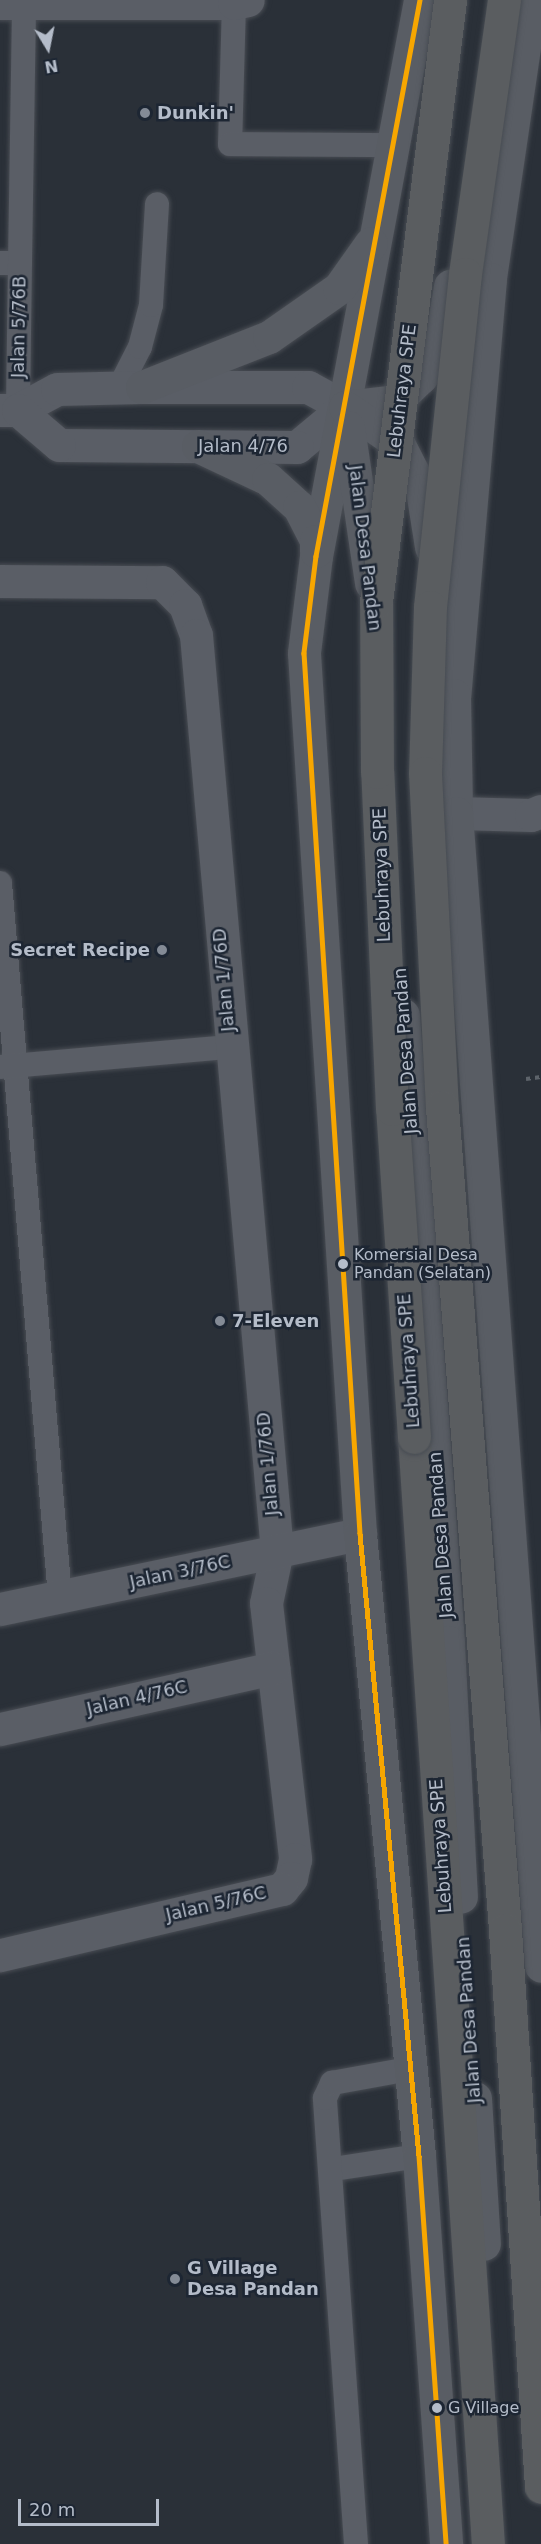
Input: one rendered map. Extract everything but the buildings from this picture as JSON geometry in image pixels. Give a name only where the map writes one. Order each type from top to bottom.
[{"type":"highway","name":"Lebuhraya SPE","points":[[450,0],[376,602],[377,772],[392,1109],[488,2544]]},
{"type":"highway","points":[[504,0],[465,274],[434,572],[425,773],[442,1107],[506,1930],[541,2487]]},
{"type":"street","points":[[345,407],[420,0]]},
{"type":"street","points":[[345,407],[396,401],[421,377],[440,347],[499,0]]},
{"type":"street","points":[[531,0],[490,279],[454,695],[456,813],[541,1966]]},
{"type":"street","points":[[29,2],[241,2]]},
{"type":"street","points":[[131,388],[269,337],[339,288],[376,236]]},
{"type":"street","points":[[9,410],[57,389],[131,388],[308,387],[345,407],[398,443],[422,490],[454,695]]},
{"type":"street","name":"Jalan 4/76","points":[[9,410],[59,445],[297,447],[345,407]]},
{"type":"street","name":"Jalan Desa Pandan","points":[[345,407],[316,556],[304,653],[360,1533],[419,2156],[446,2544]]},
{"type":"street","name":"Jalan Desa Pandan","points":[[345,407],[367,538],[385,727],[448,1642],[500,2544]]},
{"type":"street","points":[[198,446],[268,479],[299,507],[316,541],[316,556]]},
{"type":"street","name":"Jalan 1/76D","points":[[0,581],[162,582],[185,605],[196,635],[229,1047],[277,1551]]},
{"type":"street","points":[[456,813],[531,814],[541,811]]},
{"type":"street","name":"Jalan 3/76C","points":[[0,1609],[360,1533]]},
{"type":"street","points":[[273,1668],[266,1603],[277,1551]]},
{"type":"street","name":"Jalan 4/76C","points":[[0,1729],[273,1668]]},
{"type":"street","name":"Jalan 5/76C","points":[[0,1955],[282,1889],[291,1878],[295,1859],[273,1668]]},
{"type":"lane","name":"Jalan 5/76B","points":[[9,410],[10,263],[29,2]]},
{"type":"lane","points":[[241,2],[230,144],[393,144]]},
{"type":"lane","points":[[131,388],[151,306],[157,204]]},
{"type":"lane","points":[[0,883],[8,1067],[60,1597]]},
{"type":"lane","points":[[8,1067],[229,1047]]},
{"type":"lane","points":[[357,2544],[333,2169],[325,2098],[332,2083],[410,2069]]},
{"type":"lane","points":[[333,2169],[419,2156]]},
{"type":"path","points":[[526,1079],[541,1077]]},
{"type":"transit line","points":[[420,0],[316,556],[304,653],[360,1534],[419,2156],[446,2544]]},
{"type":"place","name":"Dunkin'","points":[[145,113]]},
{"type":"place","name":"Secret Recipe","points":[[162,950]]},
{"type":"place","name":"Komersial Desa Pandan (Selatan)","points":[[343,1264]]},
{"type":"place","name":"7-Eleven","points":[[220,1321]]},
{"type":"place","name":"G Village Desa Pandan","points":[[175,2279]]},
{"type":"place","name":"G Village","points":[[437,2408]]}]
